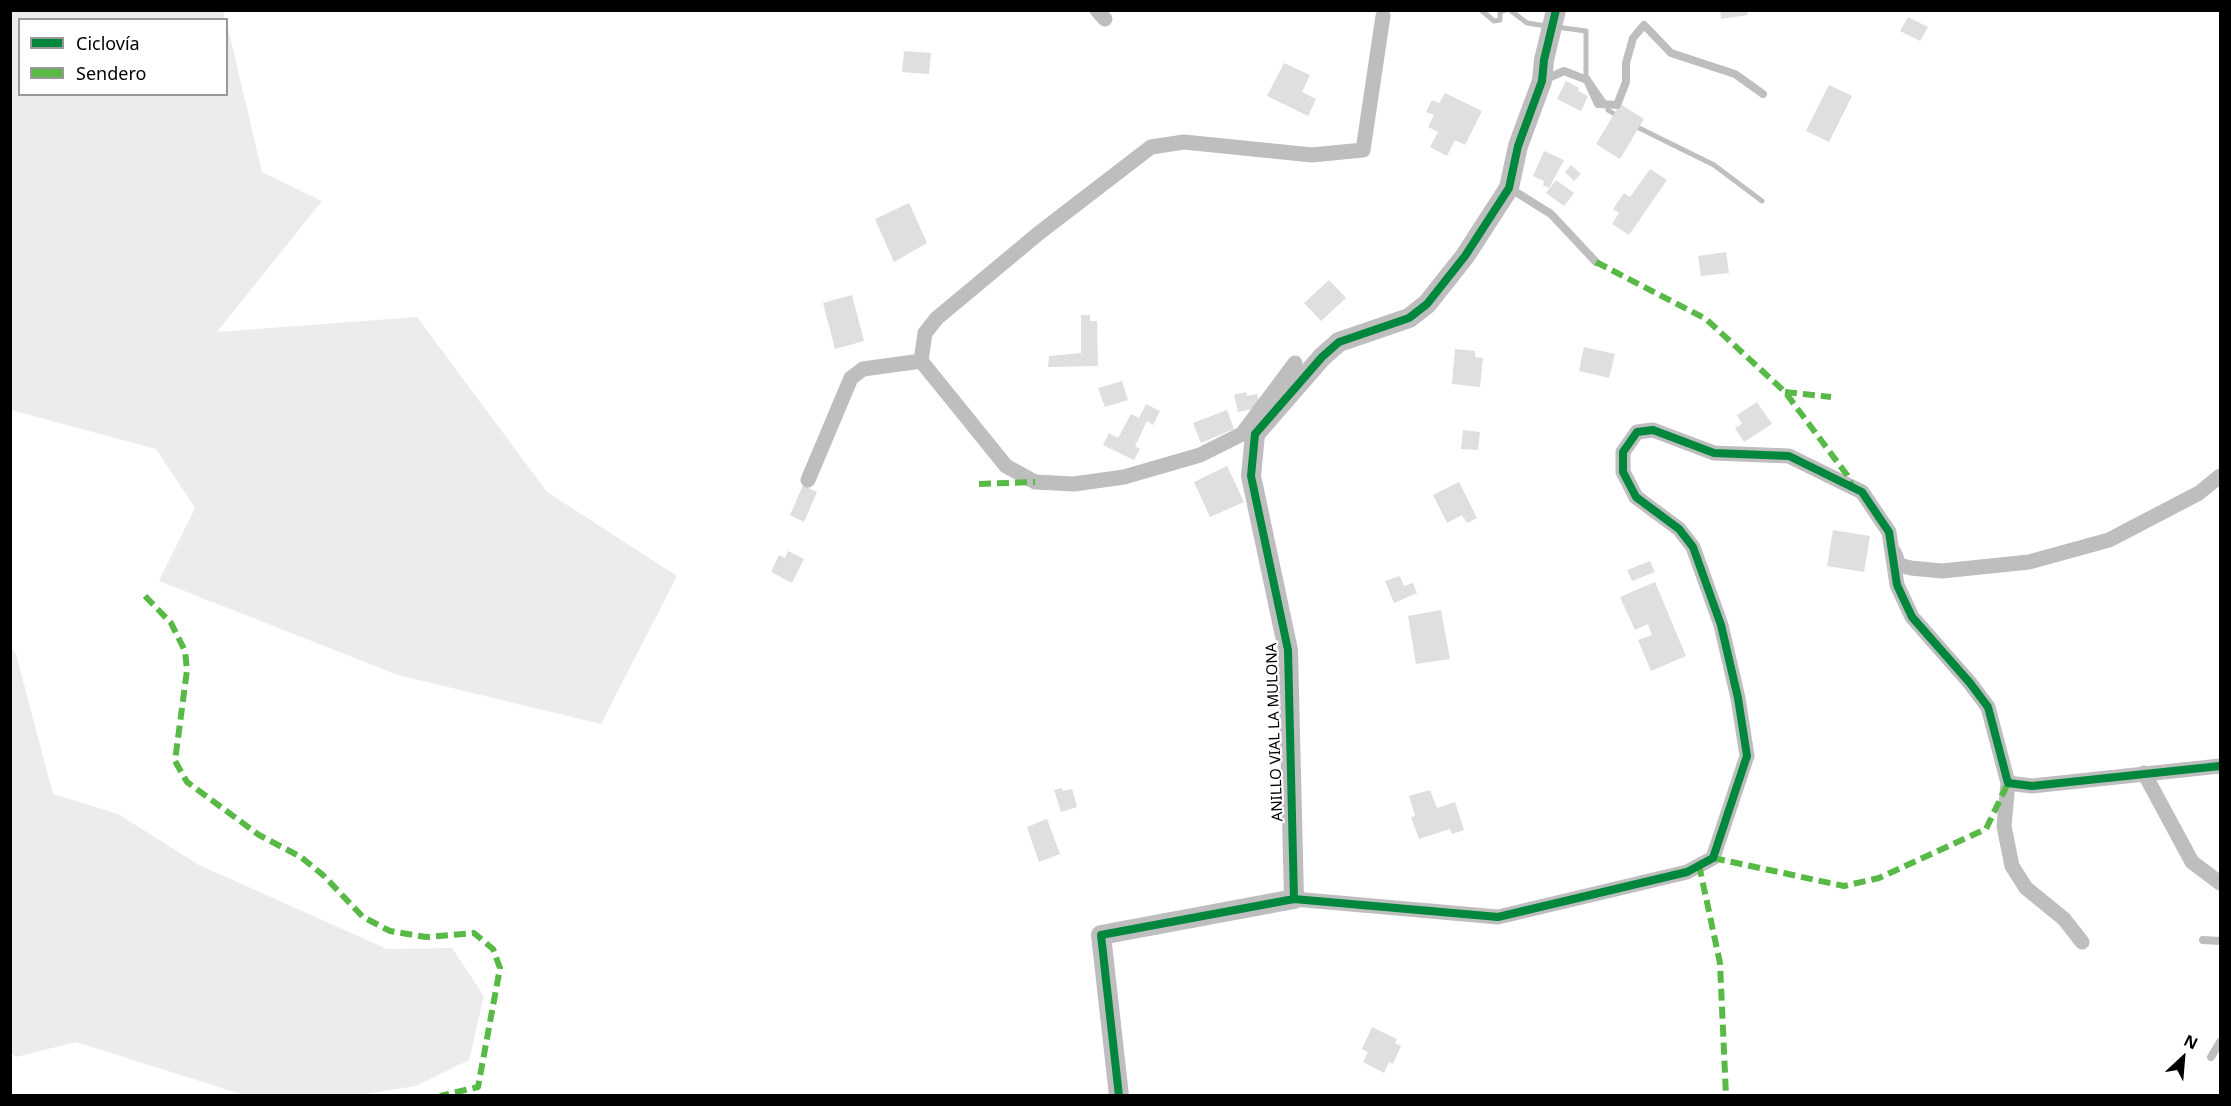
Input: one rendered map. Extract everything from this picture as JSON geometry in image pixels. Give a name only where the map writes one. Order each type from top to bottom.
[{"type":"street","points":[[1383,16],[1364,150],[1312,155],[1184,142],[1150,147],[1039,233],[937,318],[925,333],[921,361],[1006,466],[1035,482],[1074,484],[1124,477],[1200,455],[1248,434],[1339,342],[1409,318],[1427,304],[1465,256],[1509,189],[1518,146],[1542,81],[1554,15]]},
{"type":"street","points":[[808,480],[851,378],[863,369],[921,361]]},
{"type":"street","points":[[1248,434],[1295,363]]},
{"type":"street","points":[[1119,1095],[1101,935],[1294,899],[1498,917],[1687,872],[1713,858],[1747,756],[1738,698],[1721,625],[1693,547],[1679,529],[1636,497],[1623,472],[1623,452],[1637,432],[1653,430],[1714,453],[1798,458],[1862,492],[1889,532],[1897,585],[1912,617],[1988,707],[2008,783],[2004,826],[2012,866],[2026,888],[2064,919],[2082,942]]},
{"type":"street","name":"ANILLO VIAL LA MULONA","points":[[1248,434],[1251,476],[1288,650],[1294,899]]},
{"type":"street","points":[[1892,547],[1899,565],[1911,568],[1942,571],[2030,562],[2109,540],[2199,493],[2220,476]]},
{"type":"street","points":[[2008,783],[2032,786],[2220,766]]},
{"type":"street","points":[[2144,773],[2192,862],[2220,883]]},
{"type":"lane","points":[[1542,81],[1564,71],[1587,80],[1598,104],[1617,105],[1626,82],[1626,63],[1633,38],[1644,25],[1671,53],[1735,74],[1763,94]]},
{"type":"lane","points":[[1509,189],[1551,214],[1596,262]]},
{"type":"lane","points":[[2203,940],[2220,941]]},
{"type":"lane","points":[[2211,1057],[2220,1042]]},
{"type":"shaded area","points":[[10,11],[223,11],[225,18],[18,18],[18,96],[228,96],[228,28],[262,172],[322,201],[217,332],[417,317],[547,492],[677,576],[601,724],[398,675],[159,581],[195,508],[156,449],[11,410]]},
{"type":"shaded area","points":[[11,648],[16,654],[53,794],[118,814],[199,865],[387,949],[452,948],[484,996],[469,1060],[416,1086],[352,1096],[247,1096],[76,1042],[16,1057],[11,1053]]},
{"type":"building","points":[[1720,10],[1747,10],[1748,15],[1721,19]]},
{"type":"building","points":[[1908,17],[1928,27],[1920,41],[1900,31]]},
{"type":"building","points":[[904,51],[931,53],[929,74],[902,72]]},
{"type":"building","points":[[1284,63],[1310,75],[1302,92],[1316,99],[1308,116],[1267,96]]},
{"type":"building","points":[[1566,81],[1588,96],[1581,111],[1557,99]]},
{"type":"building","points":[[1829,85],[1852,96],[1829,142],[1806,131]]},
{"type":"building","points":[[1445,93],[1482,111],[1465,145],[1455,140],[1447,156],[1430,147],[1438,132],[1428,127],[1434,115],[1426,112],[1432,100],[1439,103]]},
{"type":"building","points":[[1620,104],[1644,119],[1620,159],[1596,144]]},
{"type":"building","points":[[1544,151],[1564,160],[1549,188],[1543,185],[1544,181],[1533,176]]},
{"type":"building","points":[[1571,165],[1581,174],[1574,181],[1565,172]]},
{"type":"building","points":[[1650,169],[1667,180],[1629,235],[1612,224],[1619,213],[1613,209],[1624,193],[1630,197]]},
{"type":"building","points":[[1556,180],[1574,193],[1564,206],[1546,193]]},
{"type":"building","points":[[909,203],[927,243],[894,262],[875,219]]},
{"type":"building","points":[[1726,252],[1729,273],[1701,276],[1698,256]]},
{"type":"building","points":[[1329,280],[1346,298],[1321,321],[1304,303]]},
{"type":"building","points":[[852,295],[864,341],[835,349],[823,303]]},
{"type":"building","points":[[1081,315],[1090,315],[1090,321],[1097,321],[1098,366],[1048,367],[1049,356],[1081,353]]},
{"type":"building","points":[[1584,347],[1615,354],[1609,378],[1579,371]]},
{"type":"building","points":[[1455,349],[1475,351],[1475,357],[1483,358],[1480,387],[1452,384]]},
{"type":"building","points":[[1122,381],[1128,400],[1105,407],[1098,388]]},
{"type":"building","points":[[1246,392],[1247,396],[1257,394],[1261,407],[1238,412],[1234,395]]},
{"type":"building","points":[[1757,402],[1772,424],[1744,442],[1735,428],[1742,424],[1737,415]]},
{"type":"building","points":[[1146,404],[1160,411],[1153,425],[1147,421],[1135,446],[1140,449],[1134,460],[1103,445],[1109,433],[1118,438],[1131,414],[1139,418]]},
{"type":"building","points":[[1227,410],[1234,429],[1201,443],[1193,423]]},
{"type":"building","points":[[1463,430],[1480,432],[1478,450],[1461,449]]},
{"type":"building","points":[[1227,466],[1244,502],[1210,517],[1194,482]]},
{"type":"building","points":[[1459,482],[1477,518],[1467,523],[1462,515],[1447,523],[1433,495]]},
{"type":"building","points":[[803,485],[817,492],[804,522],[790,515]]},
{"type":"building","points":[[1833,530],[1870,536],[1864,572],[1827,566]]},
{"type":"building","points":[[788,551],[804,559],[792,583],[771,572],[779,555],[785,558]]},
{"type":"building","points":[[1650,561],[1655,572],[1632,581],[1627,570]]},
{"type":"building","points":[[1400,576],[1404,586],[1413,583],[1417,593],[1394,603],[1385,581]]},
{"type":"building","points":[[1655,582],[1686,656],[1651,671],[1638,640],[1652,635],[1648,624],[1635,630],[1620,597]]},
{"type":"building","points":[[1441,610],[1450,659],[1416,664],[1408,616]]},
{"type":"building","points":[[1062,788],[1063,791],[1072,789],[1077,807],[1061,812],[1054,790]]},
{"type":"building","points":[[1430,790],[1437,808],[1455,802],[1464,830],[1452,834],[1450,829],[1419,839],[1411,817],[1415,816],[1409,796]]},
{"type":"building","points":[[1047,819],[1060,854],[1039,862],[1027,827]]},
{"type":"building","points":[[1372,1027],[1397,1039],[1395,1043],[1401,1046],[1393,1064],[1389,1062],[1384,1073],[1363,1062],[1368,1052],[1362,1049]]},
{"type":"waterway","points":[[1481,10],[1494,21],[1500,20],[1500,12],[1506,10]]},
{"type":"waterway","points":[[1510,10],[1527,23],[1547,26]]},
{"type":"waterway","points":[[1556,27],[1586,31],[1586,76],[1604,102]]},
{"type":"waterway","points":[[1608,110],[1619,117]]},
{"type":"waterway","points":[[1635,126],[1714,165],[1762,201]]},
{"type":"marked path","points":[[1596,262],[1706,319],[1785,392],[1847,475],[1852,486]]},
{"type":"marked path","points":[[1785,392],[1831,397]]},
{"type":"marked path","points":[[979,484],[1035,482]]},
{"type":"marked path","points":[[145,596],[171,623],[185,651],[187,670],[175,761],[187,782],[259,835],[301,857],[324,876],[363,917],[390,931],[426,937],[474,933],[493,949],[500,968],[478,1087],[440,1096]]},
{"type":"marked path","points":[[1713,858],[1844,886],[1879,878],[1986,829],[2008,783]]},
{"type":"marked path","points":[[1699,865],[1720,963],[1726,1096]]},
{"type":"cycle path","points":[[1119,1096],[1101,935],[1294,899],[1288,650],[1251,476],[1255,434],[1322,357],[1339,342],[1409,318],[1427,304],[1465,256],[1509,188],[1518,146],[1542,81],[1544,60],[1556,10]]},
{"type":"cycle path","points":[[1294,899],[1498,917],[1687,872],[1713,858],[1747,756],[1738,698],[1721,625],[1693,547],[1679,529],[1636,497],[1623,472],[1623,452],[1637,432],[1653,430],[1714,453],[1789,456],[1862,492],[1889,532],[1897,585],[1912,617],[1988,707],[2008,783],[2032,786],[2220,766]]}]
